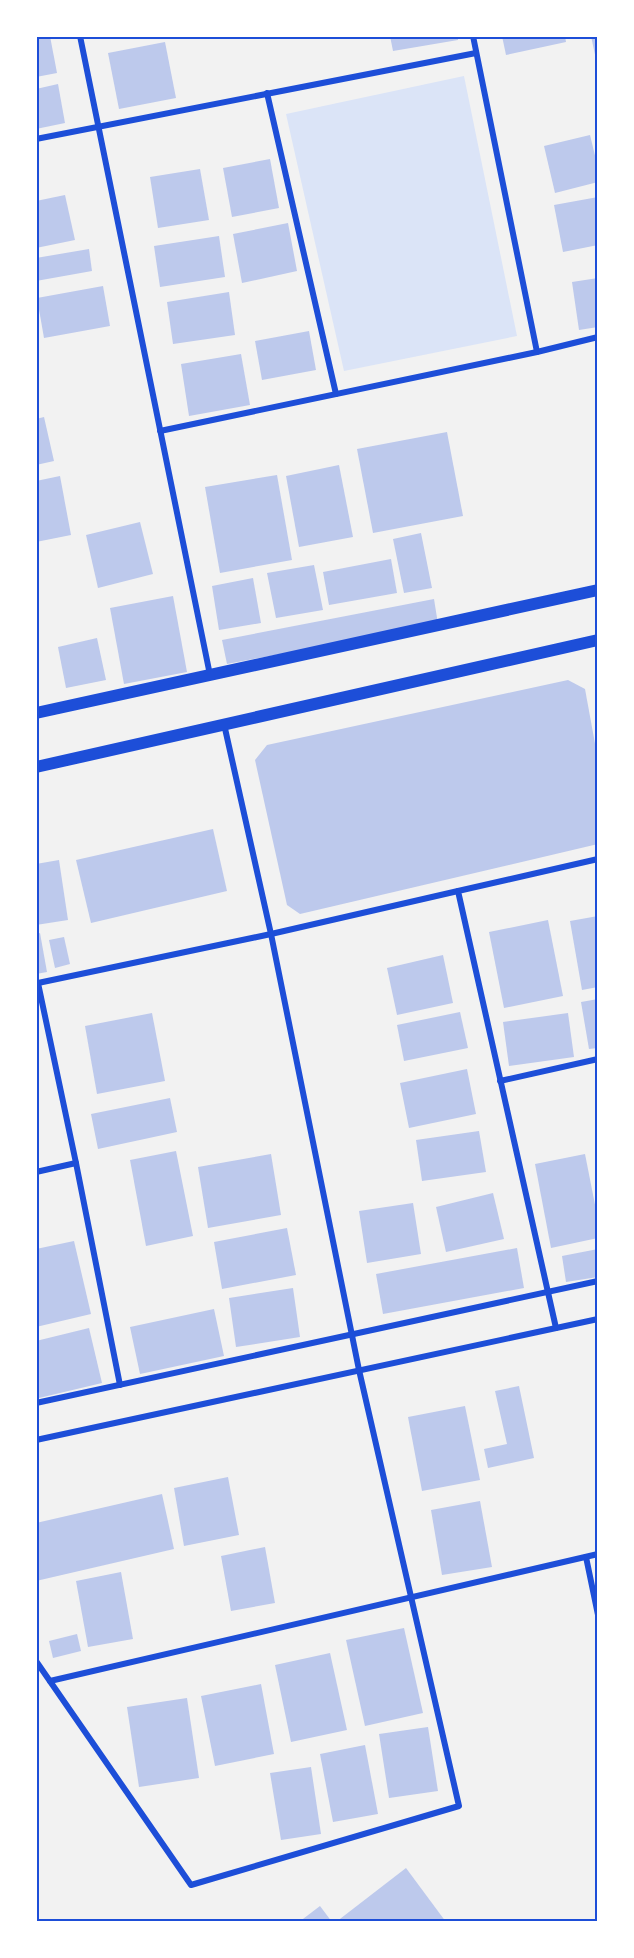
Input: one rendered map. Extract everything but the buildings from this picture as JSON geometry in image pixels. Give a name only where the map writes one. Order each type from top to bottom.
[{"type":"main road","points":[[36,713],[598,590]]},
{"type":"main road","points":[[36,767],[598,640]]},
{"type":"street","points":[[80,36],[210,675]]},
{"type":"street","points":[[473,36],[537,352]]},
{"type":"street","points":[[36,139],[476,53]]},
{"type":"street","points":[[267,93],[336,394]]},
{"type":"street","points":[[160,432],[598,337]]},
{"type":"street","points":[[36,1661],[191,1885],[459,1806],[351,1335],[271,934],[224,723]]},
{"type":"street","points":[[120,1385],[37,983],[271,934],[598,859]]},
{"type":"street","points":[[458,891],[556,1328]]},
{"type":"street","points":[[500,1081],[598,1059]]},
{"type":"street","points":[[36,1172],[76,1163]]},
{"type":"street","points":[[36,1403],[598,1281]]},
{"type":"street","points":[[36,1440],[598,1319]]},
{"type":"street","points":[[50,1681],[598,1554]]},
{"type":"street","points":[[586,1557],[598,1615]]},
{"type":"shaded area","points":[[464,76],[517,336],[344,371],[286,114]]}]
